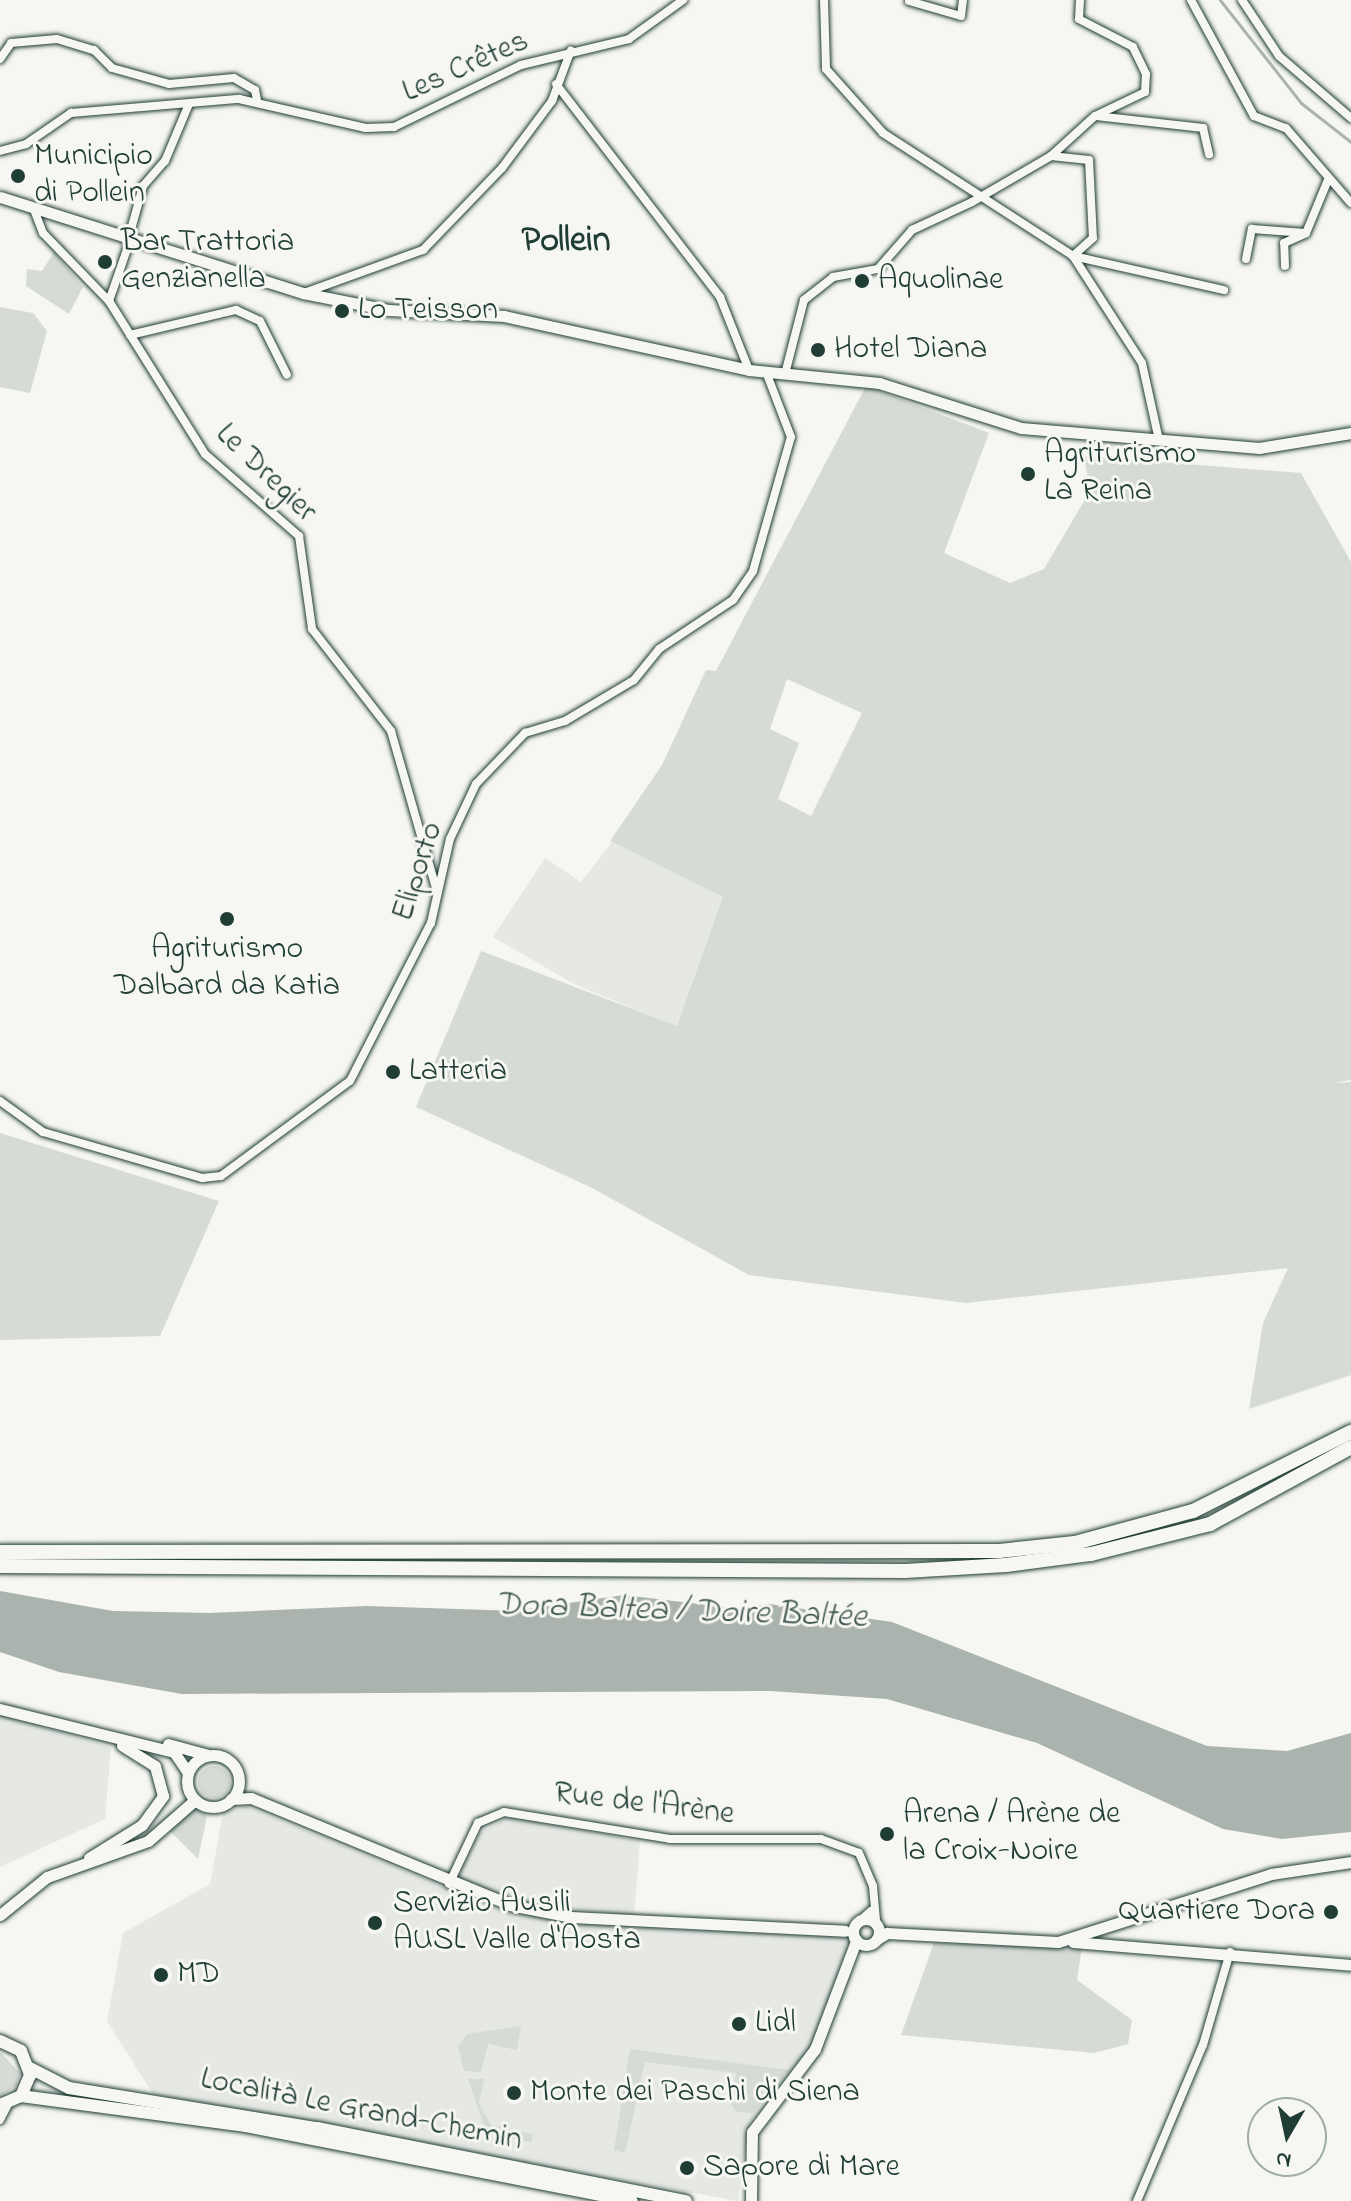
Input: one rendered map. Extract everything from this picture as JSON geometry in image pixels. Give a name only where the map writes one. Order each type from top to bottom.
[{"type":"highway","points":[[0,1566],[153,1560],[999,1551],[1075,1543],[1193,1511],[1351,1432]]},
{"type":"highway","points":[[0,1552],[153,1560],[905,1571],[1006,1565],[1091,1554],[1210,1524],[1351,1447]]},
{"type":"main road","name":"Località Le Grand-Chemin","points":[[0,2041],[21,2051],[30,2068],[69,2088],[303,2125],[686,2201]]},
{"type":"main road","points":[[4,2104],[21,2096],[30,2068]]},
{"type":"main road","name":"Località Le Grand-Chemin","points":[[21,2096],[246,2126],[632,2201]]},
{"type":"street","name":"Les Crêtes","points":[[0,151],[26,144],[71,113],[189,104],[257,100],[366,128],[394,127],[521,65],[571,50],[629,39],[683,0]]},
{"type":"street","points":[[824,0],[826,69],[898,146],[983,195],[1073,256],[1224,290]]},
{"type":"street","points":[[909,1],[961,16],[963,0]]},
{"type":"street","points":[[785,374],[804,300],[833,277],[878,269],[912,230],[983,195],[1051,156],[1095,116],[1145,92],[1146,74],[1133,47],[1079,19],[1080,0]]},
{"type":"street","points":[[1191,0],[1254,116],[1286,128],[1351,203]]},
{"type":"street","points":[[1242,0],[1279,56],[1351,118]]},
{"type":"street","name":"Les Crêtes","points":[[11,43],[57,39],[94,50],[112,68],[169,84],[234,78],[255,90],[257,100]]},
{"type":"street","points":[[0,45],[11,43]]},
{"type":"street","points":[[0,59],[11,43]]},
{"type":"street","points":[[303,293],[423,250],[502,168],[552,101],[571,50]]},
{"type":"street","points":[[556,84],[720,297],[749,370]]},
{"type":"street","points":[[109,301],[130,237],[139,195],[165,161],[189,104]]},
{"type":"street","points":[[1095,116],[1203,128],[1209,154]]},
{"type":"street","points":[[1051,156],[1089,160],[1093,238],[1073,256]]},
{"type":"street","points":[[1285,266],[1284,243],[1306,233],[1328,180]]},
{"type":"street","points":[[0,197],[303,293],[389,310],[504,316],[749,370],[879,383],[1021,428],[1287,448],[1351,433]]},
{"type":"street","name":"Le Dregier","points":[[33,207],[43,233],[109,301],[179,421],[223,475],[299,536],[307,554],[312,629],[391,731],[436,889]]},
{"type":"street","points":[[1246,259],[1252,229],[1306,233]]},
{"type":"street","points":[[1073,256],[1142,363],[1159,440]]},
{"type":"street","points":[[130,335],[236,310],[260,321],[287,375]]},
{"type":"street","name":"Eliporto","points":[[0,1101],[43,1132],[170,1173],[221,1176],[350,1081],[426,934],[436,889],[476,784],[525,733],[565,721],[634,680],[659,649],[733,600],[753,571],[791,437],[766,372]]},
{"type":"street","points":[[0,1709],[107,1739],[174,1752],[195,1800]]},
{"type":"street","points":[[76,1731],[230,1761],[239,1782],[251,1798]]},
{"type":"street","points":[[86,1860],[142,1825],[163,1796],[155,1766],[107,1739]]},
{"type":"street","points":[[0,1915],[29,1888],[148,1830],[187,1776],[208,1755]]},
{"type":"street","points":[[231,1799],[239,1782]]},
{"type":"street","points":[[195,1800],[216,1806],[231,1799],[251,1798],[449,1885],[571,1917],[858,1932],[882,1936],[1230,1951],[1351,1965]]},
{"type":"street","points":[[86,1860],[148,1841],[195,1800]]},
{"type":"street","name":"Rue de l'Arène","points":[[449,1885],[478,1823],[517,1813],[670,1839],[843,1842],[868,1867],[858,1932]]},
{"type":"street","points":[[1058,1942],[1271,1874],[1351,1862]]},
{"type":"street","points":[[751,2201],[752,2132],[815,2049],[858,1932],[876,1924],[882,1936]]},
{"type":"street","points":[[1137,2201],[1203,2045],[1230,1951]]},
{"type":"street","points":[[0,2120],[4,2104]]},
{"type":"shaded area","points":[[54,252],[83,287],[69,314],[26,286],[27,269],[42,271]]},
{"type":"shaded area","points":[[0,307],[33,313],[47,331],[30,393],[0,387]]},
{"type":"shaded area","points":[[866,386],[989,433],[944,553],[1010,583],[1044,569],[1090,491],[1084,456],[1301,473],[1351,562],[1351,1080],[1331,1083],[1351,1082],[1351,1375],[1249,1409],[1263,1323],[1288,1268],[966,1303],[749,1275],[592,1188],[416,1107],[481,951],[677,1026],[723,897],[610,841],[662,765],[706,670],[716,671]],"holes":[[[787,679],[862,713],[811,816],[778,799],[799,743],[770,729]]]},
{"type":"shaded area","points":[[613,841],[725,898],[677,1027],[574,984],[493,937],[545,858],[581,882]]},
{"type":"shaded area","points":[[0,1133],[219,1201],[160,1336],[0,1340]]},
{"type":"shaded area","points":[[0,1715],[111,1747],[105,1819],[0,1867]]},
{"type":"shaded area","points":[[214,1766],[225,1771],[230,1782],[225,1793],[214,1798],[203,1793],[198,1782],[203,1771]]},
{"type":"shaded area","points":[[245,1806],[508,1913],[851,1937],[811,2046],[749,2123],[738,2201],[153,2094],[107,2021],[123,1933],[210,1884],[223,1813]]},
{"type":"shaded area","points":[[193,1807],[207,1816],[198,1859],[168,1829]]},
{"type":"shaded area","points":[[508,1817],[640,1841],[634,1916],[509,1902],[456,1882],[480,1833]]},
{"type":"shaded area","points":[[934,1943],[1082,1947],[1077,1980],[1132,2020],[1128,2044],[1094,2053],[901,2035]]},
{"type":"shaded area","points":[[521,2026],[517,2050],[488,2044],[481,2072],[464,2071],[458,2047],[467,2034]]},
{"type":"shaded area","points":[[630,2049],[789,2070],[753,2113],[737,2112],[731,2105],[736,2073],[645,2062],[625,2153],[614,2150]]},
{"type":"shaded area","points":[[0,2052],[20,2073],[16,2086],[0,2096]]},
{"type":"shaded area","points":[[468,2079],[484,2079],[479,2103],[491,2125],[533,2134],[531,2142],[487,2134]]},
{"type":"water","name":"Dora Baltea / Doire Baltée","points":[[0,1591],[113,1611],[210,1613],[367,1606],[514,1611],[624,1595],[740,1609],[769,1604],[892,1622],[1207,1746],[1287,1751],[1351,1733],[1351,1832],[1282,1839],[1223,1829],[1037,1743],[887,1699],[771,1691],[182,1694],[59,1672],[0,1652]]},
{"type":"waterway","points":[[1220,0],[1301,103],[1351,142]]},
{"type":"place","name":"Municipio di Pollein","points":[[18,176]]},
{"type":"place","name":"Bar Trattoria Genzianella","points":[[105,262]]},
{"type":"place","name":"Aquolinae","points":[[862,281]]},
{"type":"place","name":"Lo Teisson","points":[[342,311]]},
{"type":"place","name":"Hotel Diana","points":[[818,350]]},
{"type":"place","name":"Agriturismo La Reina","points":[[1028,474]]},
{"type":"place","name":"Agriturismo Dalbard da Katia","points":[[227,919]]},
{"type":"place","name":"Latteria","points":[[393,1072]]},
{"type":"place","name":"Arena / Arène de la Croix-Noire","points":[[887,1834]]},
{"type":"place","name":"Quartiere Dora","points":[[1331,1912]]},
{"type":"place","name":"Servizio Ausili AUSL Valle d'Aosta","points":[[375,1923]]},
{"type":"place","name":"MD","points":[[161,1975]]},
{"type":"place","name":"Lidl","points":[[739,2024]]},
{"type":"place","name":"Monte dei Paschi di Siena","points":[[514,2093]]},
{"type":"place","name":"Sapore di Mare","points":[[687,2168]]},
{"type":"district","name":"Pollein","points":[[566,242]]}]
